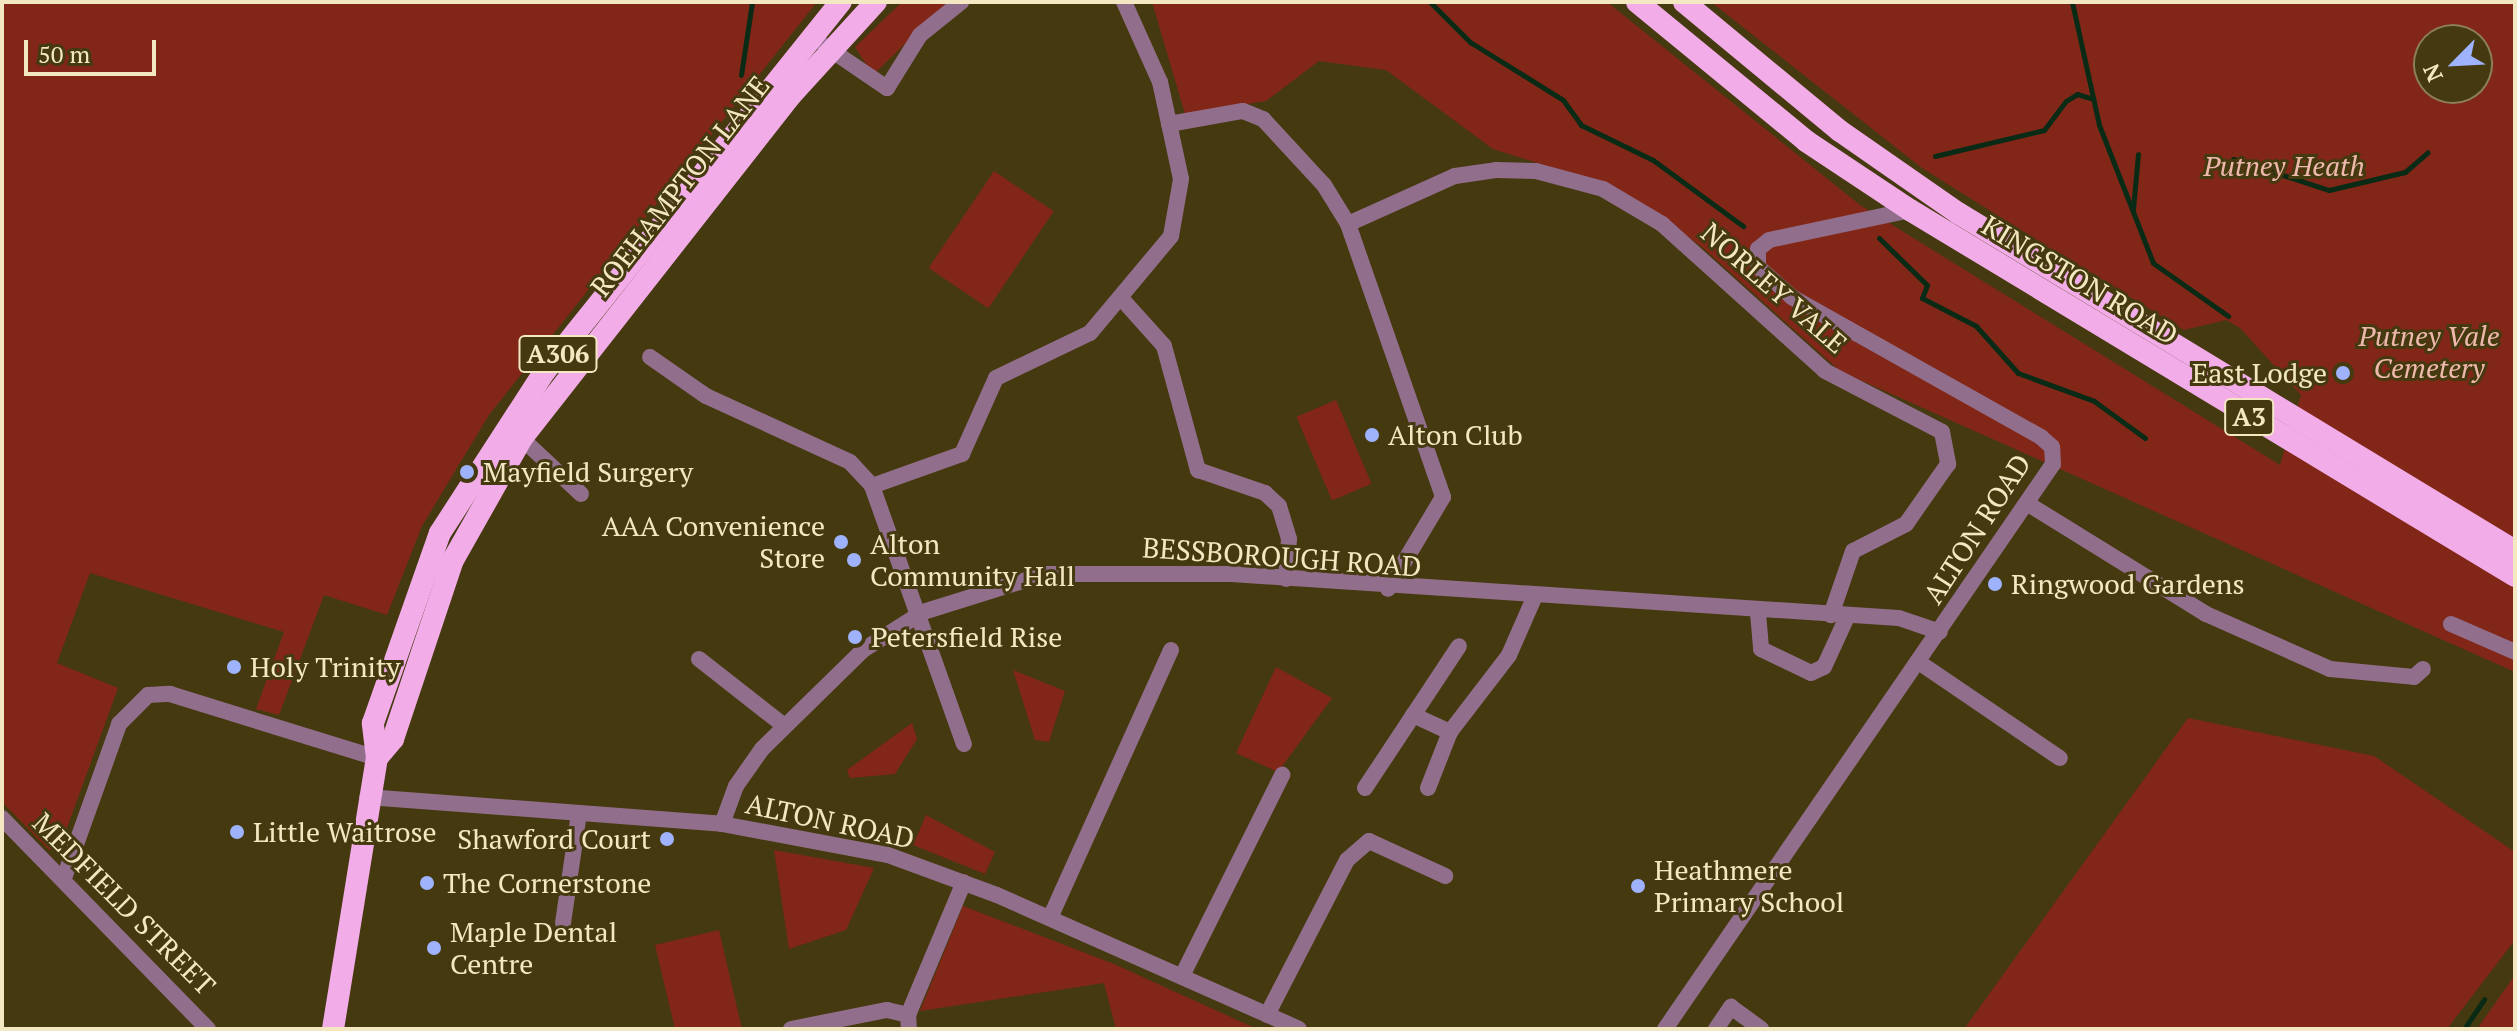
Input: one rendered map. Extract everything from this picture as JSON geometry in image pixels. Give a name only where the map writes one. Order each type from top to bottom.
[{"type":"highway","name":"ROEHAMPTON LANE","points":[[513,431],[812,34],[841,2]]},
{"type":"highway","name":"ROEHAMPTON LANE","points":[[333,1029],[367,797],[377,758],[373,723],[417,586],[459,497],[829,49],[876,2]]},
{"type":"highway","name":"KINGSTON ROAD","points":[[1637,2],[1806,141],[1910,210],[2515,576]]},
{"type":"highway","name":"KINGSTON ROAD","points":[[1684,2],[1840,131],[1958,213],[2515,551]]},
{"type":"street","points":[[812,34],[887,88],[920,35],[961,2]]},
{"type":"street","points":[[872,486],[962,454],[996,378],[1078,342],[1121,298],[1171,236],[1181,209],[1169,124],[1146,40],[1124,2]]},
{"type":"street","points":[[1169,124],[1243,111],[1263,119],[1324,185],[1348,224],[1443,497],[1388,589]]},
{"type":"street","name":"NORLEY VALE","points":[[1348,224],[1455,176],[1496,170],[1536,171],[1603,189],[1662,224],[1825,371],[1942,432],[1948,464],[1906,524],[1853,551],[1839,616]]},
{"type":"street","name":"ALTON ROAD","points":[[1665,1029],[1920,663],[2053,464],[2052,447],[2041,437],[1792,297],[1758,267],[1758,249],[1769,240],[1910,210]]},
{"type":"street","points":[[1121,298],[1164,346],[1198,470],[1265,493],[1279,506],[1289,539],[1286,579]]},
{"type":"street","points":[[650,357],[706,396],[850,462],[872,486],[923,612],[964,744]]},
{"type":"street","points":[[513,431],[581,494]]},
{"type":"street","points":[[2028,504],[2206,614],[2330,669],[2414,677],[2423,669]]},
{"type":"street","name":"BESSBOROUGH ROAD","points":[[722,824],[736,786],[782,724],[863,650],[923,612],[1045,574],[1286,579],[1388,589],[1758,613],[1899,618],[1940,632]]},
{"type":"street","points":[[1428,788],[1450,732],[1509,655],[1534,598]]},
{"type":"street","points":[[1758,613],[1761,649],[1811,673],[1824,667],[1839,616]]},
{"type":"street","points":[[2451,624],[2515,652]]},
{"type":"street","points":[[1365,788],[1459,646]]},
{"type":"street","points":[[1050,918],[1171,650]]},
{"type":"street","points":[[699,659],[782,724]]},
{"type":"street","points":[[1920,663],[2060,758]]},
{"type":"street","points":[[64,878],[132,703],[170,694],[274,731],[377,758]]},
{"type":"street","points":[[1413,715],[1450,732]]},
{"type":"street","points":[[1182,976],[1282,775]]},
{"type":"street","name":"ALTON ROAD","points":[[367,797],[722,824],[878,853],[964,882],[1299,1029]]},
{"type":"street","points":[[563,923],[579,813]]},
{"type":"street","name":"MEDFIELD STREET","points":[[2,818],[64,878],[208,1029]]},
{"type":"street","points":[[1267,1015],[1347,860],[1369,841],[1445,876]]},
{"type":"street","points":[[791,1029],[887,1010],[909,1022],[964,882]]},
{"type":"street","points":[[1716,1029],[1731,1007],[1761,1029]]},
{"type":"green space","points":[[2,2],[817,2],[489,415],[422,526],[387,615],[324,595],[279,715],[256,709],[284,632],[90,573],[57,663],[118,688],[60,847],[49,850],[2,802]]},
{"type":"green space","points":[[902,2],[948,2],[873,75],[855,47]]},
{"type":"green space","name":"Putney Heath","points":[[1152,2],[1607,2],[1860,205],[2280,465],[2301,395],[2240,328],[2226,320],[2184,330],[2048,247],[1922,168],[1711,2],[2515,2],[2515,672],[1840,371],[1701,246],[1617,188],[1493,149],[1386,70],[1319,61],[1266,101],[1185,114]]},
{"type":"green space","points":[[994,171],[1054,211],[988,308],[929,268]]},
{"type":"green space","points":[[1336,400],[1372,484],[1332,501],[1296,417]]},
{"type":"green space","points":[[1276,667],[1332,698],[1278,772],[1236,753]]},
{"type":"green space","points":[[1013,670],[1065,691],[1049,742],[1035,740]]},
{"type":"green space","points":[[2188,718],[2374,756],[2515,852],[2515,940],[2447,1029],[1964,1029]]},
{"type":"green space","points":[[912,723],[917,739],[895,774],[850,778],[847,770]]},
{"type":"green space","points":[[926,815],[995,852],[985,874],[913,845]]},
{"type":"green space","points":[[774,850],[874,868],[846,930],[789,949]]},
{"type":"green space","points":[[963,906],[1114,964],[1257,1029],[1116,1029],[1104,983],[920,1011]]},
{"type":"green space","points":[[719,930],[742,1029],[675,1029],[655,945]]},
{"type":"green space","points":[[2515,975],[2515,1029],[2477,1029]]},
{"type":"waterway","points":[[741,75],[752,2]]},
{"type":"waterway","points":[[1430,2],[1470,42],[1563,100],[1581,125],[1653,160],[1743,226]]},
{"type":"waterway","points":[[2072,2],[2099,125],[2153,263],[2228,316]]},
{"type":"waterway","points":[[1935,156],[2044,130],[2066,101],[2077,94],[2093,99]]},
{"type":"waterway","points":[[2233,159],[2329,190],[2405,172],[2428,152]]},
{"type":"waterway","points":[[2133,209],[2138,154]]},
{"type":"waterway","points":[[1879,238],[1927,285],[1922,298],[1976,326],[2018,373],[2094,401],[2145,438]]},
{"type":"waterway","points":[[2464,1029],[2484,999]]},
{"type":"place","name":"East Lodge","points":[[2343,373]]},
{"type":"place","name":"Alton Club","points":[[1372,435]]},
{"type":"place","name":"Mayfield Surgery","points":[[467,472]]},
{"type":"place","name":"AAA Convenience Store","points":[[841,542]]},
{"type":"place","name":"Alton Community Hall","points":[[854,560]]},
{"type":"place","name":"Ringwood Gardens","points":[[1995,584]]},
{"type":"place","name":"Petersfield Rise","points":[[855,637]]},
{"type":"place","name":"Holy Trinity","points":[[234,667]]},
{"type":"place","name":"Little Waitrose","points":[[237,832]]},
{"type":"place","name":"Shawford Court","points":[[667,839]]},
{"type":"place","name":"The Cornerstone","points":[[427,883]]},
{"type":"place","name":"Heathmere Primary School","points":[[1638,886]]},
{"type":"place","name":"Maple Dental Centre","points":[[434,948]]},
{"type":"park label","name":"Putney Vale Cemetery","points":[[2429,352]]}]
